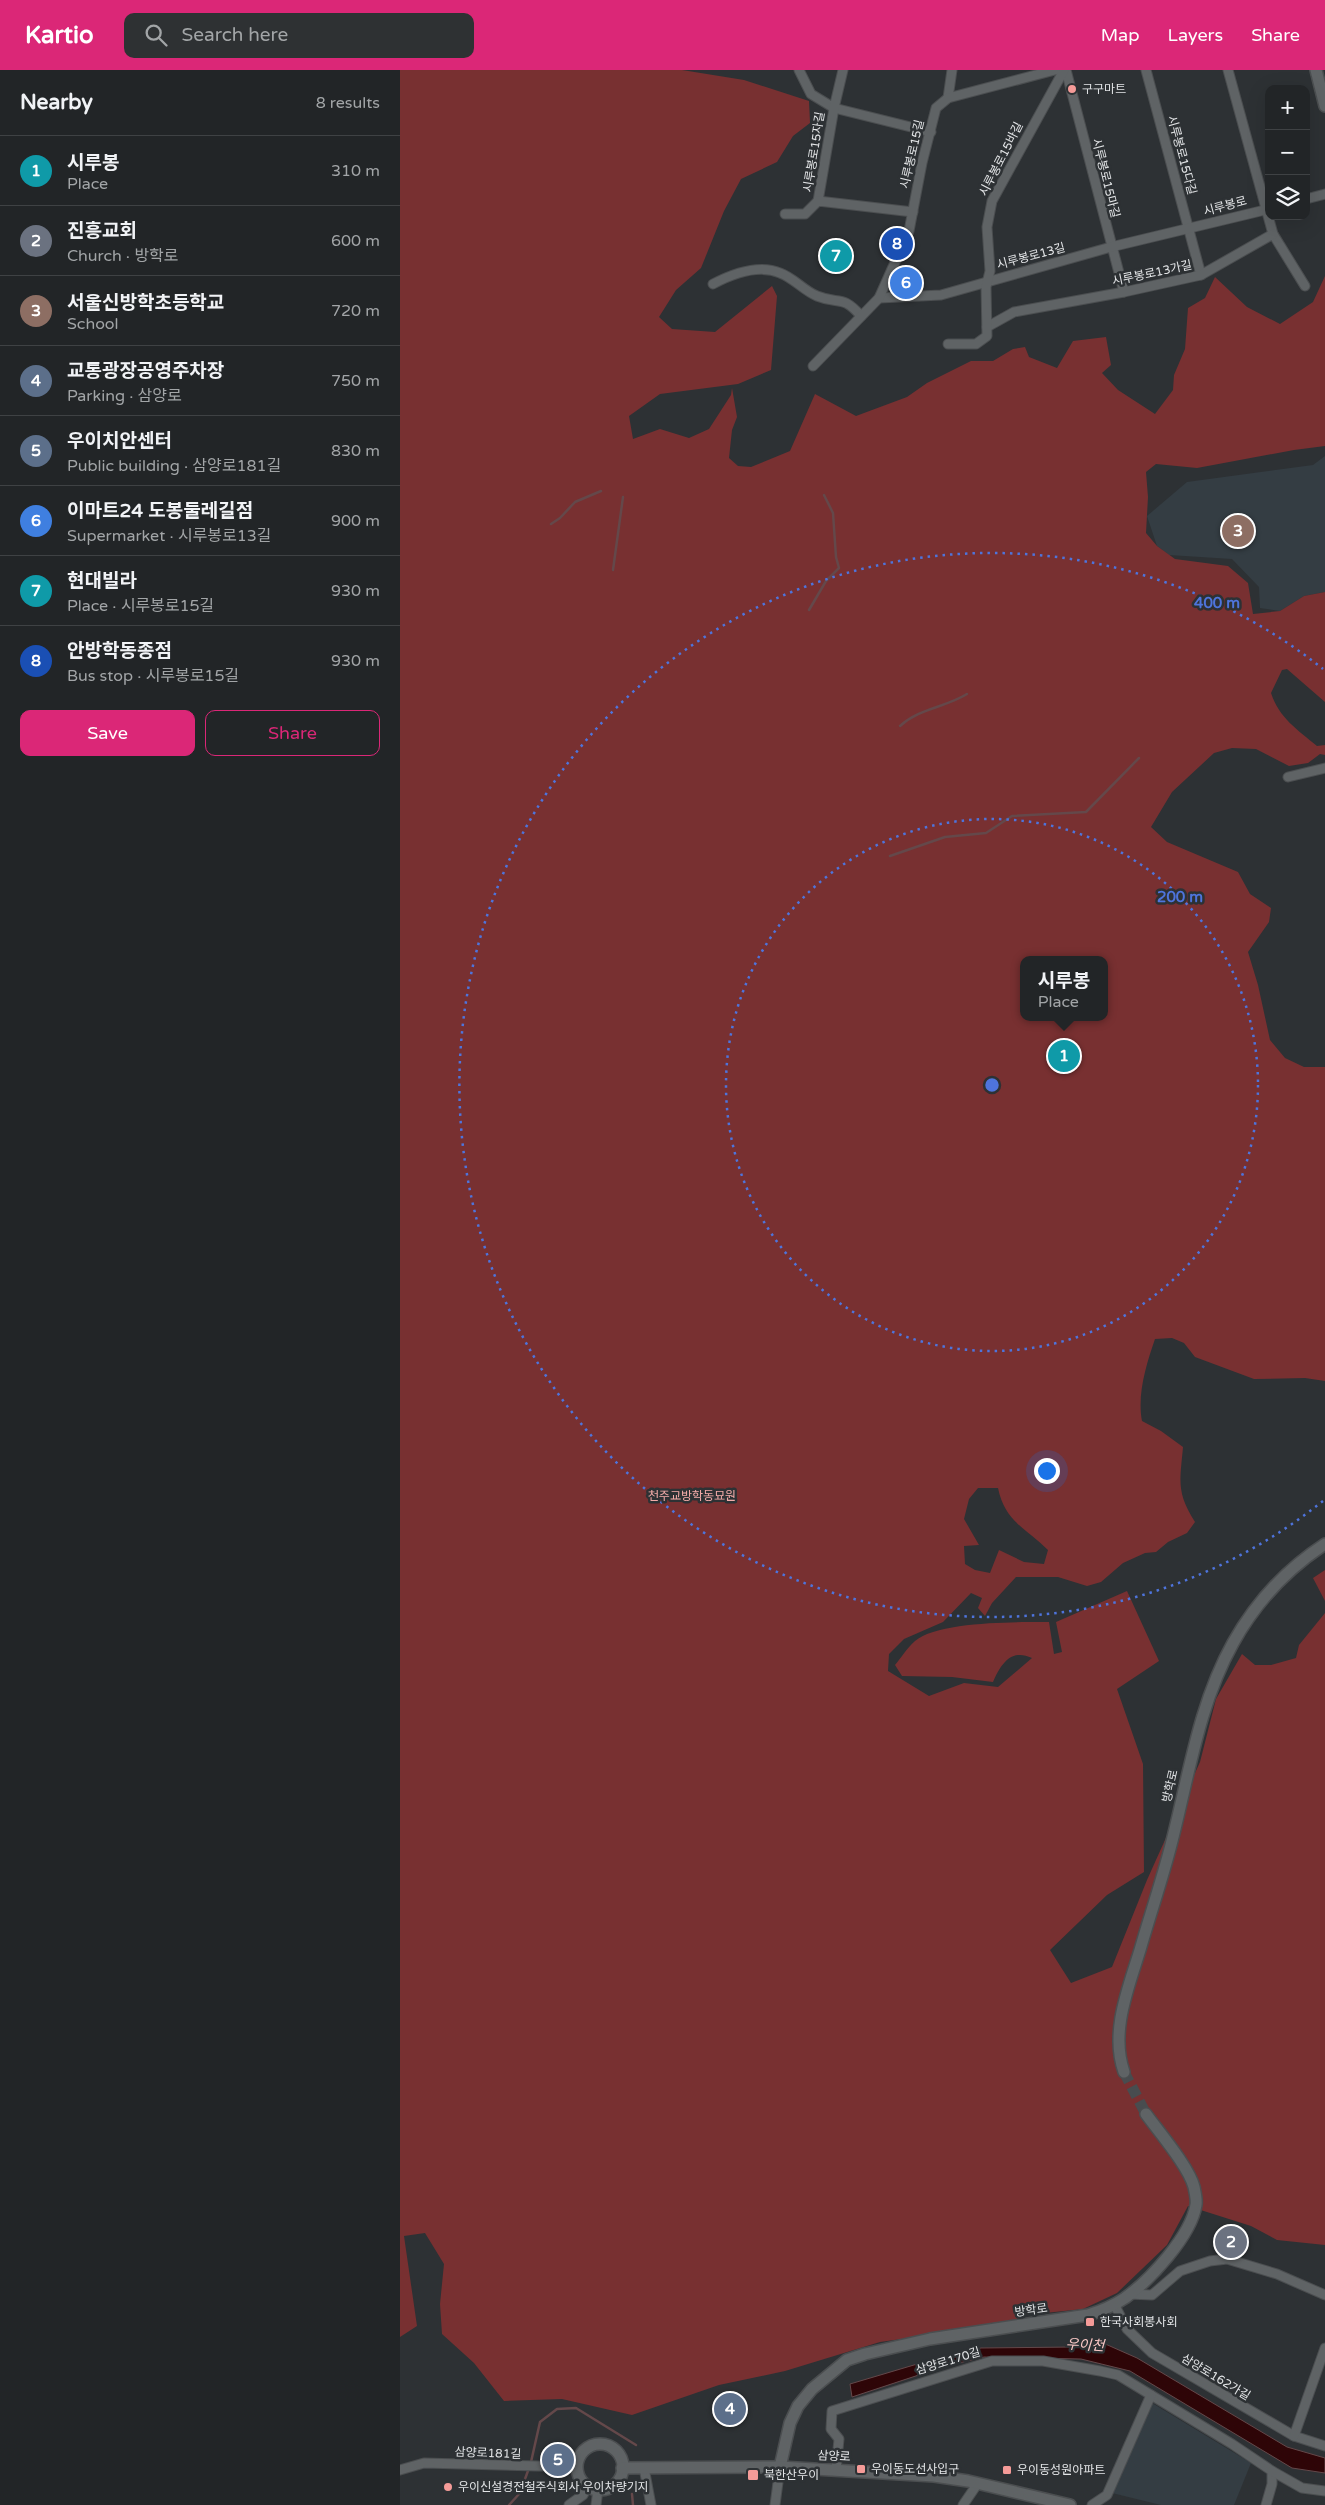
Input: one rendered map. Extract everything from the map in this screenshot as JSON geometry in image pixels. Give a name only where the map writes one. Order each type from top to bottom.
[{"type":"main road","points":[[1316,70],[1325,106]]},
{"type":"main road","name":"방학로","points":[[1124,2072],[1118,2051],[1124,2004],[1171,1846],[1195,1737],[1213,1684],[1250,1614],[1292,1568],[1325,1544]]},
{"type":"main road","name":"방학로","points":[[780,2467],[790,2423],[798,2406],[812,2389],[847,2360],[930,2339],[1088,2315],[1114,2304],[1129,2294],[1165,2260],[1186,2231],[1197,2205],[1194,2185],[1146,2114]]},
{"type":"main road","points":[[595,2444],[602,2444],[615,2450],[622,2461],[622,2468],[616,2482],[610,2487],[593,2488],[578,2475],[577,2467],[582,2453],[595,2444]]},
{"type":"main road","name":"삼양로","points":[[622,2468],[780,2467],[934,2476],[978,2483],[1070,2505]]},
{"type":"street","name":"시루봉로15자길","points":[[799,70],[811,94],[834,108],[931,132]]},
{"type":"street","points":[[834,108],[843,70]]},
{"type":"street","points":[[952,70],[948,98],[1053,70]]},
{"type":"street","name":"시루봉로15마길","points":[[1065,70],[1124,292]]},
{"type":"street","name":"시루봉로15바길","points":[[987,327],[988,280],[990,271],[987,227],[992,201],[1065,70]]},
{"type":"street","name":"시루봉로15다길","points":[[1146,70],[1201,275]]},
{"type":"street","points":[[1228,70],[1265,199]]},
{"type":"street","name":"시루봉로15길","points":[[813,366],[879,298],[909,231],[922,163],[936,108],[948,98]]},
{"type":"street","name":"시루봉로15자길","points":[[818,201],[834,108]]},
{"type":"street","points":[[1310,198],[1325,194]]},
{"type":"street","points":[[786,214],[805,214],[818,201],[913,212]]},
{"type":"street","name":"시루봉로","points":[[1189,230],[1265,210]]},
{"type":"street","points":[[1270,220],[1273,234],[1305,286]]},
{"type":"street","name":"시루봉로13길","points":[[879,298],[941,295],[988,280],[1111,247],[1189,230]]},
{"type":"street","name":"시루봉로13가길","points":[[987,327],[1014,312],[1124,292],[1201,275],[1273,234]]},
{"type":"street","points":[[713,284],[732,274],[754,270],[780,273],[817,296],[850,303],[861,316]]},
{"type":"street","points":[[948,344],[981,342],[986,336],[987,327]]},
{"type":"street","points":[[1288,777],[1325,768]]},
{"type":"street","points":[[1129,2294],[1152,2295],[1180,2271],[1210,2261],[1227,2259],[1278,2274],[1325,2295]]},
{"type":"street","name":"삼양로162가길","points":[[1114,2304],[1127,2329],[1152,2353],[1294,2436],[1325,2446]]},
{"type":"street","points":[[1294,2436],[1325,2348]]},
{"type":"street","name":"삼양로170길","points":[[836,2470],[839,2440],[831,2429],[832,2411],[992,2360],[1043,2361],[1118,2375],[1302,2488],[1325,2491]]},
{"type":"street","points":[[1092,2505],[1107,2495],[1151,2395]]},
{"type":"street","name":"삼양로181길","points":[[400,2470],[424,2463],[577,2467]]},
{"type":"street","points":[[775,2505],[780,2467]]},
{"type":"street","points":[[644,2468],[652,2505]]},
{"type":"street","points":[[1266,2505],[1272,2484],[1272,2471]]},
{"type":"street","points":[[963,2505],[978,2483]]},
{"type":"street","points":[[569,2505],[593,2488],[596,2505]]},
{"type":"shaded area","points":[[1325,456],[1325,592],[1304,596],[1280,611],[1260,608],[1259,587],[1232,559],[1169,555],[1157,546],[1147,516],[1187,482],[1313,465]]},
{"type":"shaded area","name":"우이천","points":[[1103,2343],[1137,2358],[1287,2447],[1325,2458],[1325,2473],[1292,2468],[1130,2371],[1081,2359],[984,2357],[946,2366],[852,2397],[850,2384],[924,2362],[981,2348],[1075,2347]]},
{"type":"shaded area","points":[[1152,2403],[1251,2463],[1234,2505],[1161,2505],[1112,2493]]},
{"type":"green space","name":"천주교방학동묘원","points":[[400,70],[682,70],[744,80],[809,101],[810,123],[793,136],[777,162],[741,179],[724,211],[701,268],[676,290],[659,317],[672,329],[715,332],[772,286],[777,296],[771,370],[738,384],[660,394],[629,416],[633,439],[660,429],[689,438],[709,429],[731,395],[732,388],[737,417],[732,430],[729,458],[738,466],[751,467],[790,451],[815,394],[856,416],[907,397],[927,383],[971,361],[993,361],[1013,349],[1025,347],[1029,357],[1057,368],[1073,341],[1106,337],[1111,365],[1102,373],[1118,390],[1155,414],[1173,390],[1174,375],[1185,349],[1188,308],[1205,298],[1215,277],[1247,307],[1280,324],[1313,302],[1325,276],[1325,446],[1197,468],[1156,464],[1146,472],[1148,497],[1146,533],[1157,546],[1175,559],[1228,566],[1248,583],[1253,614],[1280,611],[1304,596],[1325,592],[1325,702],[1287,669],[1282,670],[1271,693],[1279,710],[1296,729],[1317,746],[1325,745],[1325,755],[1320,754],[1308,763],[1289,766],[1256,749],[1232,748],[1214,753],[1172,792],[1151,827],[1167,842],[1238,872],[1250,894],[1271,908],[1269,922],[1248,952],[1258,985],[1270,1040],[1285,1058],[1304,1067],[1325,1067],[1325,1381],[1305,1378],[1254,1379],[1195,1357],[1184,1343],[1172,1338],[1155,1339],[1142,1390],[1142,1421],[1161,1431],[1183,1447],[1181,1469],[1182,1494],[1195,1522],[1187,1533],[1168,1542],[1156,1552],[1145,1553],[1123,1563],[1101,1582],[1087,1586],[1058,1577],[1016,1577],[992,1603],[985,1616],[978,1608],[982,1598],[971,1593],[943,1622],[904,1639],[889,1654],[888,1671],[929,1696],[964,1683],[998,1687],[1032,1658],[1025,1655],[1013,1656],[1003,1664],[993,1682],[952,1677],[902,1676],[895,1665],[915,1641],[926,1634],[959,1626],[979,1624],[1049,1622],[1054,1654],[1062,1652],[1056,1622],[1127,1591],[1159,1661],[1117,1689],[1143,1764],[1144,1872],[1107,1895],[1050,1950],[1071,1983],[1112,1967],[1147,1880],[1200,1762],[1216,1699],[1242,1654],[1255,1665],[1271,1665],[1296,1658],[1299,1645],[1325,1613],[1325,2245],[1277,2240],[1251,2226],[1188,2206],[1167,2245],[1117,2293],[1083,2309],[1026,2315],[1002,2325],[880,2342],[785,2371],[719,2385],[632,2415],[562,2399],[504,2401],[474,2363],[442,2334],[440,2304],[444,2264],[425,2233],[404,2236],[417,2326],[400,2337]],"holes":[[[978,1488],[998,1488],[1001,1500],[1011,1517],[1048,1550],[1044,1564],[1024,1562],[999,1550],[990,1573],[975,1570],[965,1564],[964,1546],[979,1545],[964,1519],[969,1499]]]},
{"type":"green space","points":[[1325,1570],[1325,1601],[1313,1578]]},
{"type":"waterway","points":[[551,524],[560,518],[575,502],[601,491]]},
{"type":"waterway","points":[[809,610],[826,581],[839,568],[836,557],[833,513],[824,495]]},
{"type":"waterway","points":[[613,570],[623,497]]},
{"type":"waterway","points":[[900,726],[916,715],[967,694]]},
{"type":"waterway","points":[[890,856],[945,837],[986,833],[1012,816],[1086,812],[1139,758]]},
{"type":"waterway","points":[[531,2462],[540,2422],[557,2409],[576,2408],[636,2445]]},
{"type":"waterway","points":[[509,2505],[520,2493],[529,2468]]},
{"type":"waterway","points":[[632,2494],[633,2505]]},
{"type":"tunnel","points":[[1124,2072],[1146,2114]]},
{"type":"place","name":"구구마트","points":[[1072,89]]},
{"type":"place","name":"안방학동종점","points":[[897,244]]},
{"type":"place","name":"현대빌라","points":[[836,256]]},
{"type":"place","name":"이마트24 도봉둘레길점","points":[[906,283]]},
{"type":"place","name":"서울신방학초등학교","points":[[1238,531]]},
{"type":"place","name":"시루봉","points":[[1064,1056]]},
{"type":"place","name":"진흥교회","points":[[1231,2242]]},
{"type":"place","name":"한국사회봉사회","points":[[1090,2322]]},
{"type":"place","name":"교통광장공영주차장","points":[[730,2409]]},
{"type":"place","name":"우이치안센터","points":[[558,2460]]},
{"type":"place","name":"우이동도선사입구","points":[[861,2469]]},
{"type":"place","name":"우이동성원아파트","points":[[1007,2470]]},
{"type":"place","name":"북한산우이","points":[[753,2475]]},
{"type":"place","name":"우이신설경전철주식회사 우이차량기지","points":[[448,2487]]}]
